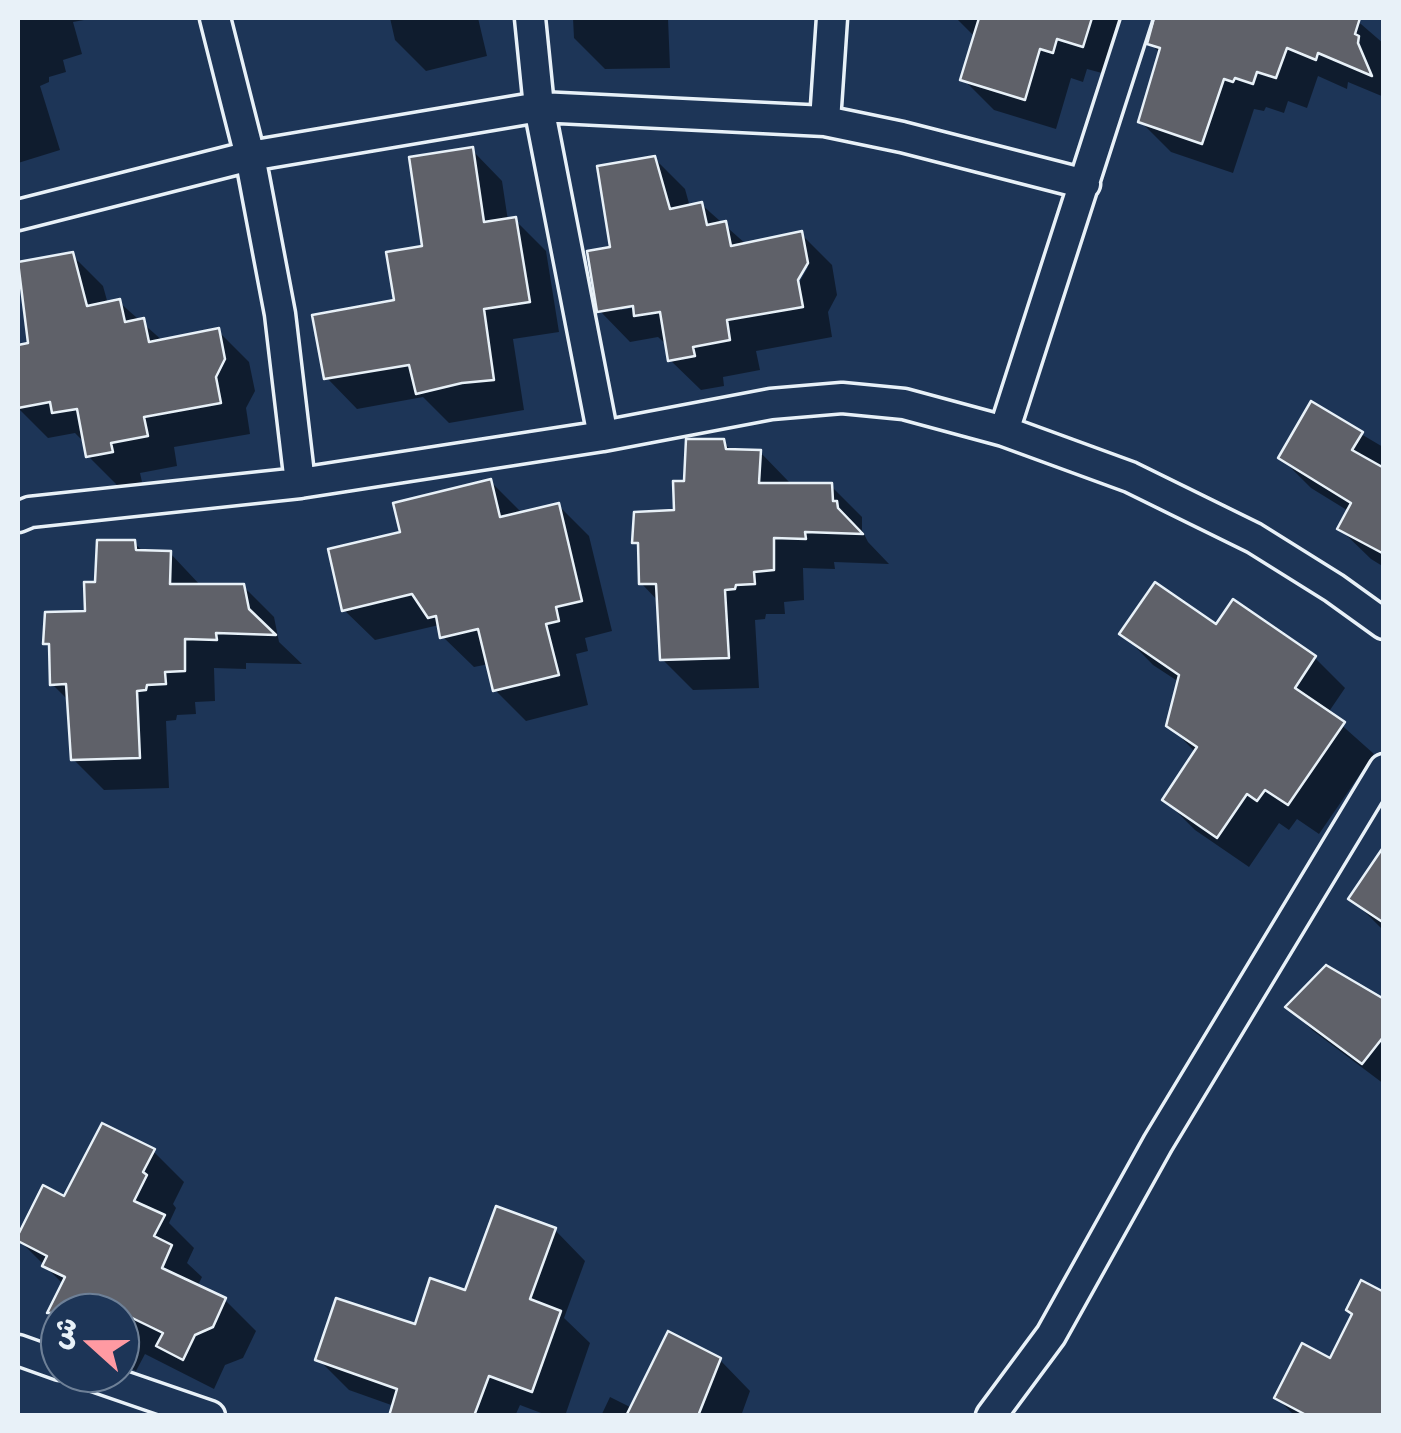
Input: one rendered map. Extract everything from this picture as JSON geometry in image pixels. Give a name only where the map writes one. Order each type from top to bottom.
[{"type":"street","points":[[216,18],[250,156],[280,314],[300,484]]},
{"type":"street","points":[[530,18],[539,108],[602,436]]},
{"type":"street","points":[[825,120],[832,18]]},
{"type":"street","points":[[1004,430],[1137,18]]},
{"type":"street","points":[[18,215],[250,156],[539,108],[825,120],[1085,184]]},
{"type":"street","points":[[18,517],[30,512],[300,484],[602,436],[771,404],[842,398],[904,404],[1004,430],[1130,477],[1254,538],[1384,624]]},
{"type":"street","points":[[992,1416],[1051,1334],[1158,1143],[1384,769]]},
{"type":"street","points":[[140,1392],[210,1416]]},
{"type":"building","points":[[979,18],[1092,18],[1083,47],[1057,39],[1053,53],[1040,49],[1025,100],[960,80]]},
{"type":"building","points":[[1154,18],[1360,18],[1355,34],[1372,76],[1318,53],[1316,60],[1287,48],[1276,78],[1257,72],[1253,84],[1224,79],[1202,144],[1138,122],[1160,48],[1147,44]]},
{"type":"building","points":[[473,147],[484,222],[516,217],[530,302],[484,309],[494,380],[416,394],[409,365],[324,379],[312,315],[394,300],[386,252],[422,246],[409,157]]},
{"type":"building","points":[[655,156],[670,209],[702,202],[707,225],[726,221],[731,246],[802,231],[808,263],[798,280],[803,307],[727,320],[730,340],[693,347],[695,356],[668,361],[660,312],[634,316],[633,306],[597,312],[587,251],[610,247],[597,166]]},
{"type":"building","points":[[73,252],[87,306],[120,299],[125,322],[144,318],[149,342],[219,328],[225,359],[216,377],[221,403],[144,417],[148,436],[111,443],[113,452],[86,457],[77,409],[52,413],[50,402],[18,408],[18,345],[28,343],[18,262]]},
{"type":"building","points":[[1311,401],[1363,432],[1352,450],[1384,468],[1384,554],[1337,529],[1351,503],[1278,458]]},
{"type":"building","points":[[686,439],[724,439],[726,449],[761,450],[759,483],[832,483],[833,501],[863,534],[805,532],[806,539],[774,538],[774,570],[754,572],[755,584],[725,590],[729,658],[660,660],[656,584],[639,584],[638,543],[632,543],[634,512],[674,510],[673,481],[684,481]]},
{"type":"building","points":[[491,479],[500,517],[559,503],[582,601],[556,607],[559,621],[546,624],[559,675],[493,691],[478,629],[440,638],[436,616],[428,618],[412,594],[342,611],[328,549],[400,532],[393,503]]},
{"type":"building","points":[[97,540],[135,540],[136,550],[171,551],[170,584],[244,584],[249,609],[276,635],[216,633],[217,640],[185,639],[185,671],[165,672],[166,684],[147,685],[146,690],[137,691],[140,758],[71,760],[66,684],[50,685],[49,644],[43,644],[45,612],[85,611],[84,582],[95,582]]},
{"type":"building","points":[[1155,582],[1216,624],[1233,599],[1316,656],[1295,688],[1345,722],[1288,805],[1265,790],[1257,801],[1247,794],[1217,838],[1162,800],[1197,747],[1166,726],[1179,675],[1119,634]]},
{"type":"building","points":[[1384,846],[1384,923],[1348,899]]},
{"type":"building","points":[[1326,965],[1384,999],[1384,1036],[1362,1064],[1285,1007]]},
{"type":"building","points":[[102,1123],[155,1149],[134,1201],[165,1215],[154,1236],[172,1245],[162,1268],[226,1298],[213,1327],[195,1335],[183,1360],[156,1346],[163,1333],[140,1322],[140,1293],[57,1293],[65,1277],[42,1266],[47,1256],[18,1241],[43,1185],[64,1196]]},
{"type":"building","points":[[496,1206],[556,1228],[530,1299],[561,1311],[532,1392],[489,1376],[474,1416],[389,1416],[397,1389],[315,1360],[336,1298],[415,1324],[430,1278],[465,1290]]},
{"type":"building","points":[[1361,1280],[1384,1292],[1384,1416],[1308,1416],[1274,1398],[1302,1343],[1330,1358],[1352,1314],[1346,1310]]},
{"type":"building","points":[[668,1331],[721,1358],[698,1416],[626,1416]]}]
